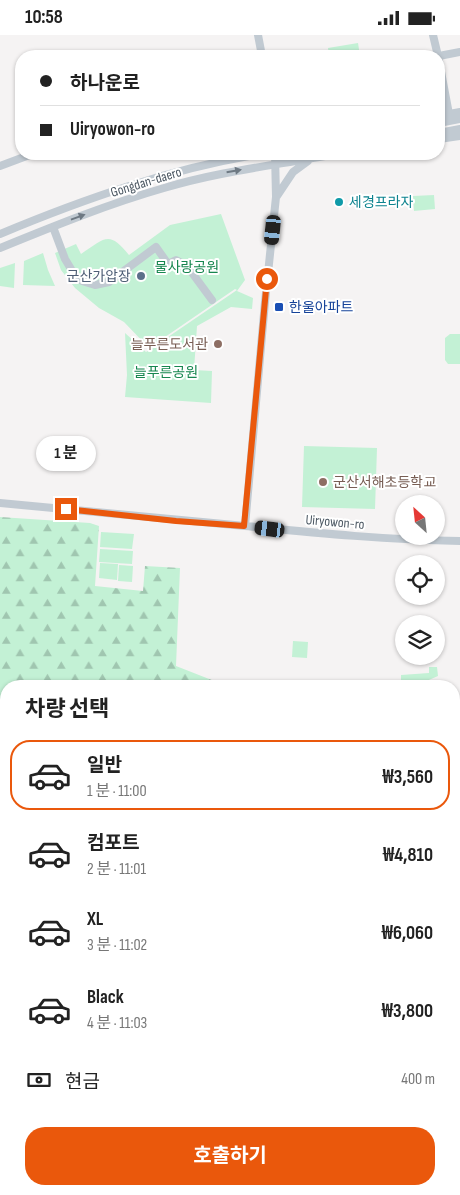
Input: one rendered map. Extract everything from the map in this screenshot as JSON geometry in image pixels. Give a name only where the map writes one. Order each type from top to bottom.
[{"type":"street","points":[[258,35],[261,50]]},
{"type":"street","points":[[433,35],[437,50]]},
{"type":"street","points":[[445,55],[460,52]]},
{"type":"street","points":[[445,93],[449,114]]},
{"type":"street","points":[[445,115],[460,112]]},
{"type":"street","points":[[445,122],[460,119]]},
{"type":"street","points":[[445,132],[460,129]]},
{"type":"street","points":[[445,138],[460,136]]},
{"type":"street","points":[[0,166],[16,160]]},
{"type":"street","name":"Gongdan-daero","points":[[0,234],[60,209],[119,188],[229,160]]},
{"type":"street","points":[[244,526],[276,197],[275,160]]},
{"type":"street","name":"Gongdan-daero","points":[[0,248],[164,187],[222,173],[301,160]]},
{"type":"street","points":[[276,197],[293,172],[310,160]]},
{"type":"street","points":[[53,227],[69,266],[82,281],[96,285],[109,282],[156,247],[168,264],[176,260],[187,266],[212,300]]},
{"type":"street","name":"Uiryowon-ro","points":[[0,503],[406,540],[460,541]]},
{"type":"green space","points":[[358,43],[359,50],[328,50],[328,48]]},
{"type":"green space","points":[[434,195],[435,209],[414,211],[413,196]]},
{"type":"green space","name":"물사랑공원","points":[[221,214],[245,280],[237,291],[253,298],[252,309],[231,307],[197,326],[194,370],[212,371],[211,403],[125,397],[127,375],[125,333],[146,352],[237,290],[235,289],[149,348],[124,322],[99,308],[75,288],[61,270],[55,253],[76,244],[81,254],[101,241],[111,239],[129,255],[170,225]]},
{"type":"green space","points":[[43,253],[55,286],[23,285],[24,261]]},
{"type":"green space","points":[[15,263],[14,288],[0,286],[0,268]]},
{"type":"green space","points":[[450,334],[460,334],[460,364],[448,364],[445,360],[445,338]]},
{"type":"green space","points":[[304,446],[377,448],[375,509],[302,507]]},
{"type":"green space","points":[[0,517],[90,523],[99,526],[95,586],[143,591],[145,566],[180,568],[176,666],[212,680],[0,680]]},
{"type":"green space","points":[[101,532],[134,534],[132,549],[100,547]]},
{"type":"green space","points":[[100,549],[133,551],[132,564],[99,562]]},
{"type":"green space","points":[[100,563],[118,564],[117,580],[99,578]]},
{"type":"green space","points":[[119,565],[133,566],[132,582],[118,581]]},
{"type":"green space","points":[[293,641],[308,642],[307,658],[292,657]]},
{"type":"green space","points":[[429,667],[437,667],[438,676],[429,680],[401,680],[401,675],[429,673]]},
{"type":"place","name":"세경프라자","points":[[339,202]]},
{"type":"place","name":"군산가압장","points":[[141,276]]},
{"type":"place","name":"한울아파트","points":[[279,307]]},
{"type":"place","name":"늘푸른도서관","points":[[218,344]]},
{"type":"place","name":"군산서해초등학교","points":[[323,482]]},
{"type":"route","points":[[66,509],[244,526],[267,279]]},
{"type":"park label","name":"늘푸른공원","points":[[166,372]]}]
